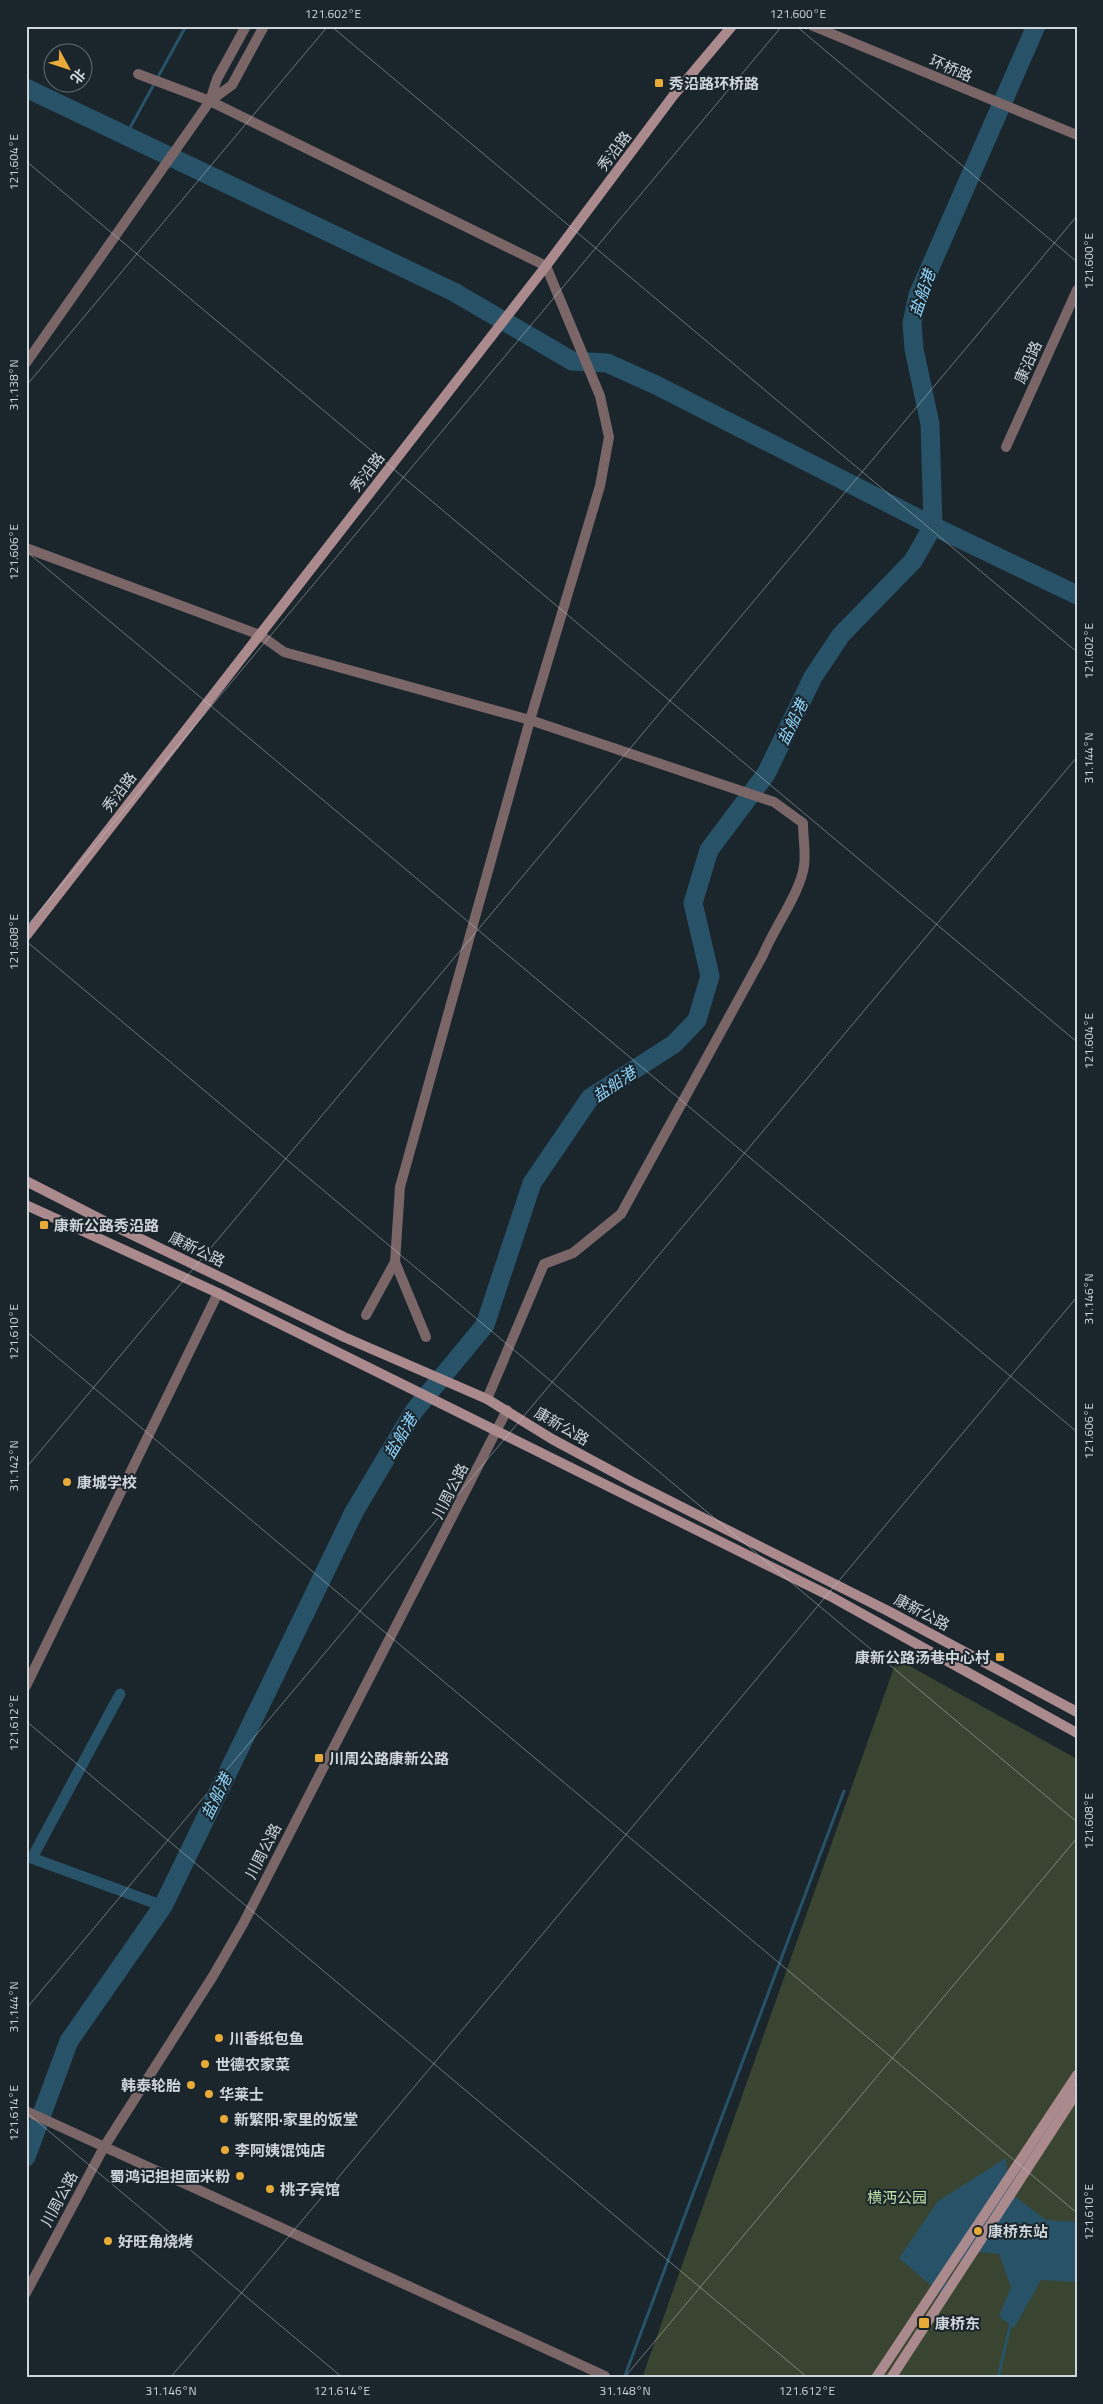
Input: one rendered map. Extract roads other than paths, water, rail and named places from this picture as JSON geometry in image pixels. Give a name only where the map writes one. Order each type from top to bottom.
[{"type":"main road","name":"秀沿路","points":[[26,936],[546,266],[673,96],[732,26]]},
{"type":"main road","name":"康新公路","points":[[26,1180],[110,1224],[334,1332],[487,1399],[552,1439],[632,1482],[890,1612],[1077,1712]]},
{"type":"main road","name":"康新公路","points":[[26,1205],[218,1294],[830,1596],[1077,1733]]},
{"type":"main road","points":[[876,2378],[1077,2075]]},
{"type":"main road","points":[[891,2378],[1077,2092]]},
{"type":"street","points":[[210,102],[217,79],[246,26]]},
{"type":"street","points":[[26,363],[210,102],[232,85],[264,26]]},
{"type":"street","name":"环桥路","points":[[813,26],[981,97],[1077,135]]},
{"type":"street","points":[[138,74],[210,102],[546,266],[600,396],[609,438],[600,486],[530,720],[400,1187],[395,1262],[366,1314]]},
{"type":"street","name":"康沿路","points":[[1006,447],[1077,290]]},
{"type":"street","points":[[26,548],[260,635],[284,652],[530,720],[774,802],[803,823],[804,867],[791,900],[763,955],[621,1214],[573,1253],[544,1264],[487,1399]]},
{"type":"street","points":[[395,1262],[426,1337]]},
{"type":"street","points":[[26,1686],[218,1294]]},
{"type":"street","name":"川周公路","points":[[26,2293],[104,2147],[213,1976],[243,1924],[507,1410]]},
{"type":"street","points":[[26,2111],[605,2376]]},
{"type":"water","points":[[1006,2158],[1009,2192],[1046,2220],[1077,2222],[1077,2282],[1041,2280],[1014,2328],[999,2316],[1011,2287],[999,2254],[972,2251],[946,2274],[947,2299],[899,2258],[938,2201]]},
{"type":"waterway","points":[[126,135],[186,26]]},
{"type":"waterway","name":"盐船港","points":[[26,2157],[69,2041],[163,1906],[354,1512],[414,1411],[485,1325],[532,1183],[590,1098],[674,1044],[697,1020],[710,976],[693,903],[709,850],[766,774],[813,677],[841,635],[913,561],[933,526],[930,424],[914,349],[912,323],[918,295],[1036,26]]},
{"type":"waterway","points":[[26,88],[454,292],[572,361],[607,363],[656,385],[933,526],[1077,595]]},
{"type":"waterway","points":[[32,1858],[120,1694]]},
{"type":"waterway","points":[[624,2378],[844,1791]]},
{"type":"waterway","points":[[26,1856],[163,1906]]},
{"type":"waterway","points":[[998,2378],[1011,2322]]},
{"type":"place","name":"秀沿路环桥路","points":[[659,83]]},
{"type":"place","name":"康新公路秀沿路","points":[[44,1225]]},
{"type":"place","name":"康城学校","points":[[67,1482]]},
{"type":"place","name":"康新公路汤巷中心村","points":[[1000,1657]]},
{"type":"place","name":"川周公路康新公路","points":[[319,1758]]},
{"type":"place","name":"川香纸包鱼","points":[[219,2038]]},
{"type":"place","name":"世德农家菜","points":[[205,2064]]},
{"type":"place","name":"韩泰轮胎","points":[[191,2085]]},
{"type":"place","name":"华莱士","points":[[209,2094]]},
{"type":"place","name":"新繁阳·家里的饭堂","points":[[224,2119]]},
{"type":"place","name":"李阿姨馄饨店","points":[[225,2150]]},
{"type":"place","name":"蜀鸿记担担面米粉","points":[[240,2176]]},
{"type":"place","name":"桃子宾馆","points":[[270,2189]]},
{"type":"place","name":"康桥东站","points":[[978,2231]]},
{"type":"place","name":"好旺角烧烤","points":[[108,2241]]},
{"type":"place","name":"康桥东","points":[[924,2323]]},
{"type":"park label","name":"横沔公园","points":[[897,2197]]}]
